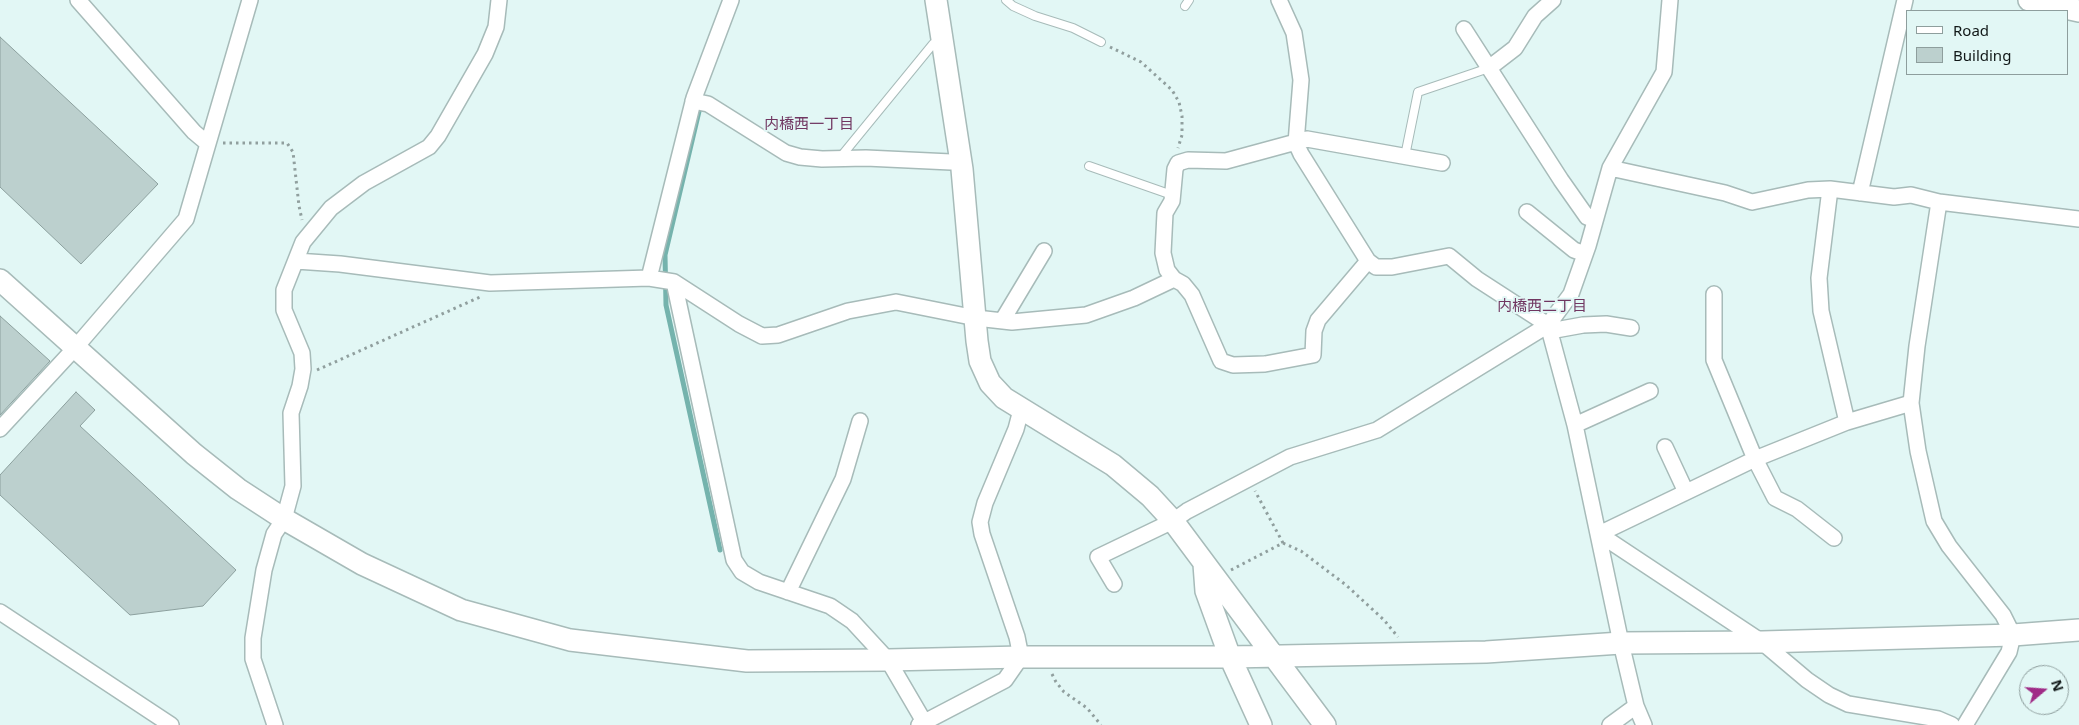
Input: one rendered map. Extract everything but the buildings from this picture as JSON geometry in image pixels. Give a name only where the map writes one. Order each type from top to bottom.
[{"type":"street","points":[[78,0],[194,132],[207,143]]},
{"type":"street","points":[[0,429],[75,348],[186,219],[250,0]]},
{"type":"street","points":[[275,725],[253,658],[253,638],[264,570],[274,534],[284,518],[293,486],[291,413],[300,386],[303,369],[302,353],[284,310],[284,290],[303,242],[331,208],[364,183],[429,147],[438,136],[485,54],[496,27],[499,0]]},
{"type":"street","points":[[649,278],[693,101],[731,0]]},
{"type":"street","points":[[936,0],[961,160],[980,361],[990,383],[1004,398],[1113,466],[1150,496],[1173,521],[1324,725]]},
{"type":"street","points":[[1279,0],[1294,33],[1301,80],[1296,143],[1368,261],[1376,267],[1392,268],[1449,256],[1478,279],[1549,328],[1575,426],[1636,706],[1644,725]]},
{"type":"street","points":[[1489,68],[1516,48],[1536,16],[1553,0]]},
{"type":"street","points":[[1549,328],[1571,294],[1585,254],[1610,168],[1664,72],[1670,0]]},
{"type":"street","points":[[1860,193],[1905,0]]},
{"type":"street","points":[[2029,0],[2079,11]]},
{"type":"street","points":[[1464,29],[1561,180],[1587,217],[1595,220]]},
{"type":"street","points":[[693,101],[708,104],[786,153],[800,157],[951,162],[961,160]]},
{"type":"street","points":[[1368,261],[1318,320],[1314,331],[1313,355],[1265,364],[1232,365],[1221,362],[1192,295],[1184,284],[1174,279],[1167,270],[1163,253],[1165,213],[1172,201],[1175,169],[1178,163],[1188,160],[1226,161],[1307,139],[1442,163]]},
{"type":"street","points":[[1610,168],[1726,193],[1752,202],[1808,190],[1830,189],[1894,197],[1911,195],[1939,202],[2079,219]]},
{"type":"street","points":[[1830,189],[1819,278],[1821,311],[1846,422]]},
{"type":"street","points":[[1939,202],[1917,346],[1911,404],[1920,460],[1934,521],[1949,546],[2003,615],[2013,635],[2009,652],[1965,725]]},
{"type":"street","points":[[1527,212],[1574,250],[1585,254]]},
{"type":"street","points":[[1002,321],[1044,251]]},
{"type":"street","points":[[296,261],[340,264],[499,282],[649,278],[674,282],[739,324],[762,336],[778,335],[848,310],[896,302],[976,318],[1012,322],[1086,315],[1134,298],[1174,279]]},
{"type":"street","points":[[0,280],[194,454],[238,489],[362,564],[460,610],[570,640],[746,661],[888,660],[1021,656],[1273,657],[1404,654],[1486,652],[1621,643],[1762,642],[2013,635],[2079,630]]},
{"type":"street","points":[[674,282],[734,560],[742,572],[759,582],[830,606],[852,621],[888,660],[923,724],[1005,680],[1021,656],[1017,636],[982,534],[980,522],[985,503],[1022,410]]},
{"type":"street","points":[[1714,294],[1714,360],[1755,459],[1775,498],[1797,509],[1834,538]]},
{"type":"street","points":[[1114,584],[1098,557],[1173,521],[1187,511],[1290,457],[1377,430],[1549,328],[1606,324],[1632,328]]},
{"type":"street","points":[[1575,426],[1650,391]]},
{"type":"street","points":[[1598,534],[1755,459],[1846,422],[1911,404]]},
{"type":"street","points":[[788,592],[843,479],[860,421]]},
{"type":"street","points":[[1665,447],[1686,492]]},
{"type":"street","points":[[1598,534],[1762,642],[1806,680],[1829,695],[1848,704],[1938,719],[1952,725]]},
{"type":"street","points":[[1210,571],[1206,591],[1230,657],[1261,725]]},
{"type":"street","points":[[0,612],[170,725]]},
{"type":"street","points":[[1610,725],[1636,706]]},
{"type":"lane","points":[[1006,0],[1013,6],[1028,13],[1073,28],[1101,42]]},
{"type":"lane","points":[[843,158],[843,154],[933,44],[942,42]]},
{"type":"lane","points":[[1405,156],[1418,92],[1489,68]]},
{"type":"lane","points":[[1089,166],[1172,195]]},
{"type":"path","points":[[1101,42],[1141,62],[1172,90],[1179,102],[1182,116],[1182,135],[1177,152],[1178,163]]},
{"type":"path","points":[[207,143],[287,143],[293,152],[298,206],[308,237]]},
{"type":"path","points":[[300,386],[316,371],[487,294],[499,282]]},
{"type":"path","points":[[1249,479],[1283,543],[1301,551],[1353,591],[1401,639],[1404,654]]},
{"type":"path","points":[[1210,571],[1283,543]]},
{"type":"path","points":[[1049,656],[1052,674],[1056,682],[1064,692],[1087,708],[1101,725]]},
{"type":"waterway","points":[[701,103],[665,255],[666,305],[720,550]]},
{"type":"district","name":"内橋西一丁目","points":[[809,125]]},
{"type":"district","name":"内橋西二丁目","points":[[1542,307]]}]
